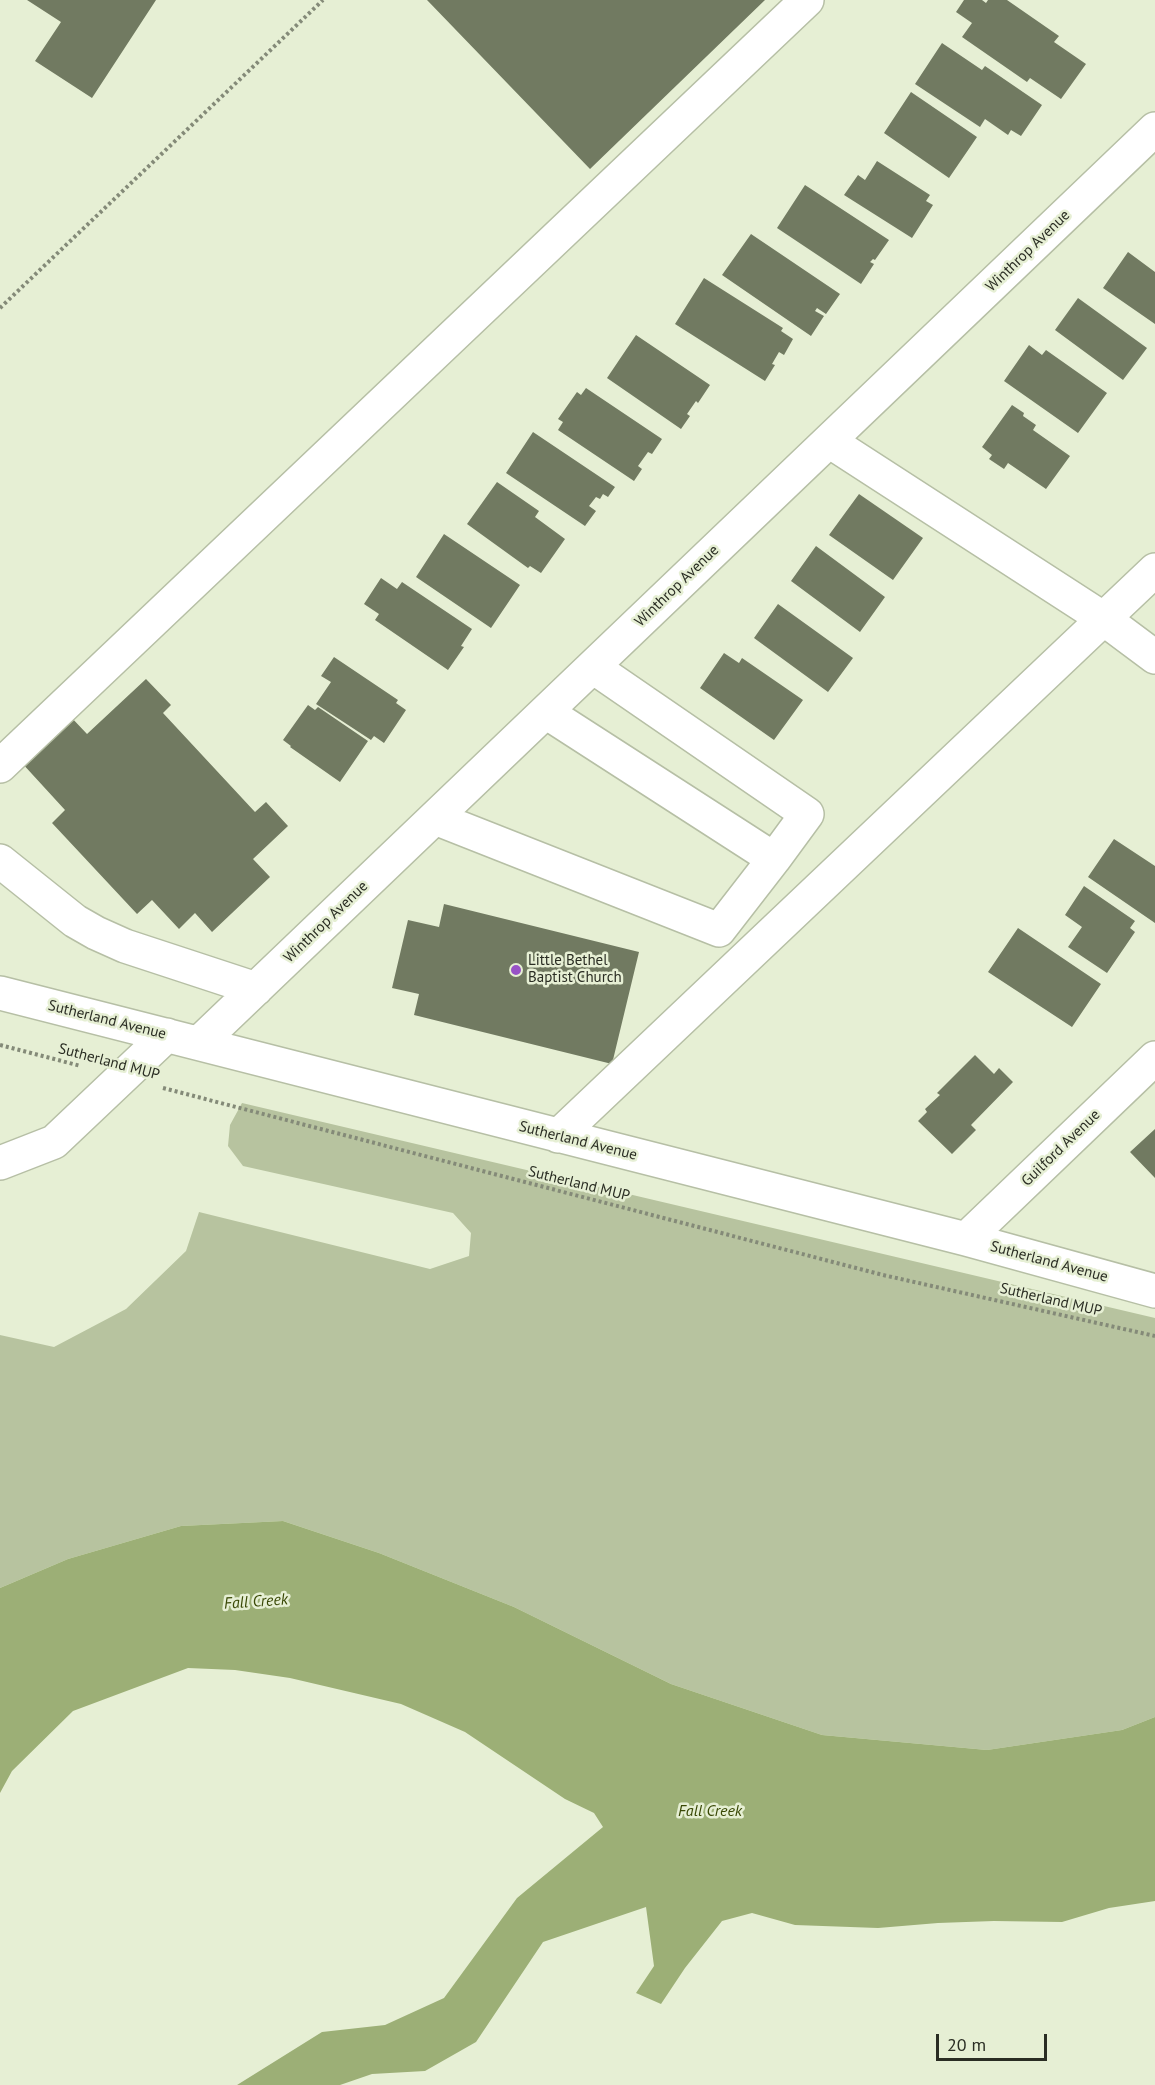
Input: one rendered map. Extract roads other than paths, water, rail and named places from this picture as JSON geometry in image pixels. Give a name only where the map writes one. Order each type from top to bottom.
[{"type":"street","points":[[0,766],[807,0]]},
{"type":"street","name":"Winthrop Avenue","points":[[199,1043],[1155,129]]},
{"type":"street","points":[[829,441],[1104,619],[1155,657]]},
{"type":"street","points":[[558,1136],[1155,570]]},
{"type":"street","points":[[435,818],[719,930],[807,814],[593,667]]},
{"type":"street","points":[[546,712],[774,859]]},
{"type":"street","points":[[0,861],[75,921],[96,933],[125,946],[256,989]]},
{"type":"street","name":"Sutherland Avenue","points":[[0,993],[966,1239],[1155,1291]]},
{"type":"street","points":[[0,1163],[54,1142],[166,1035]]},
{"type":"street","name":"Guilford Avenue","points":[[966,1239],[1155,1058]]},
{"type":"water","name":"Fall Creek","points":[[283,1521],[379,1553],[514,1607],[671,1684],[822,1735],[987,1750],[1122,1730],[1155,1717],[1155,1901],[1109,1908],[1062,1922],[994,1921],[878,1928],[795,1925],[752,1913],[722,1921],[685,1968],[661,2004],[636,1993],[654,1966],[646,1907],[543,1942],[476,2042],[425,2071],[372,2074],[340,2085],[237,2085],[322,2032],[385,2025],[444,1998],[517,1898],[603,1827],[594,1813],[565,1799],[465,1732],[401,1704],[290,1678],[235,1670],[188,1668],[73,1711],[12,1771],[0,1793],[0,1588],[68,1559],[181,1526]]},
{"type":"place","name":"Little Bethel Baptist Church","points":[[516,970]]}]
